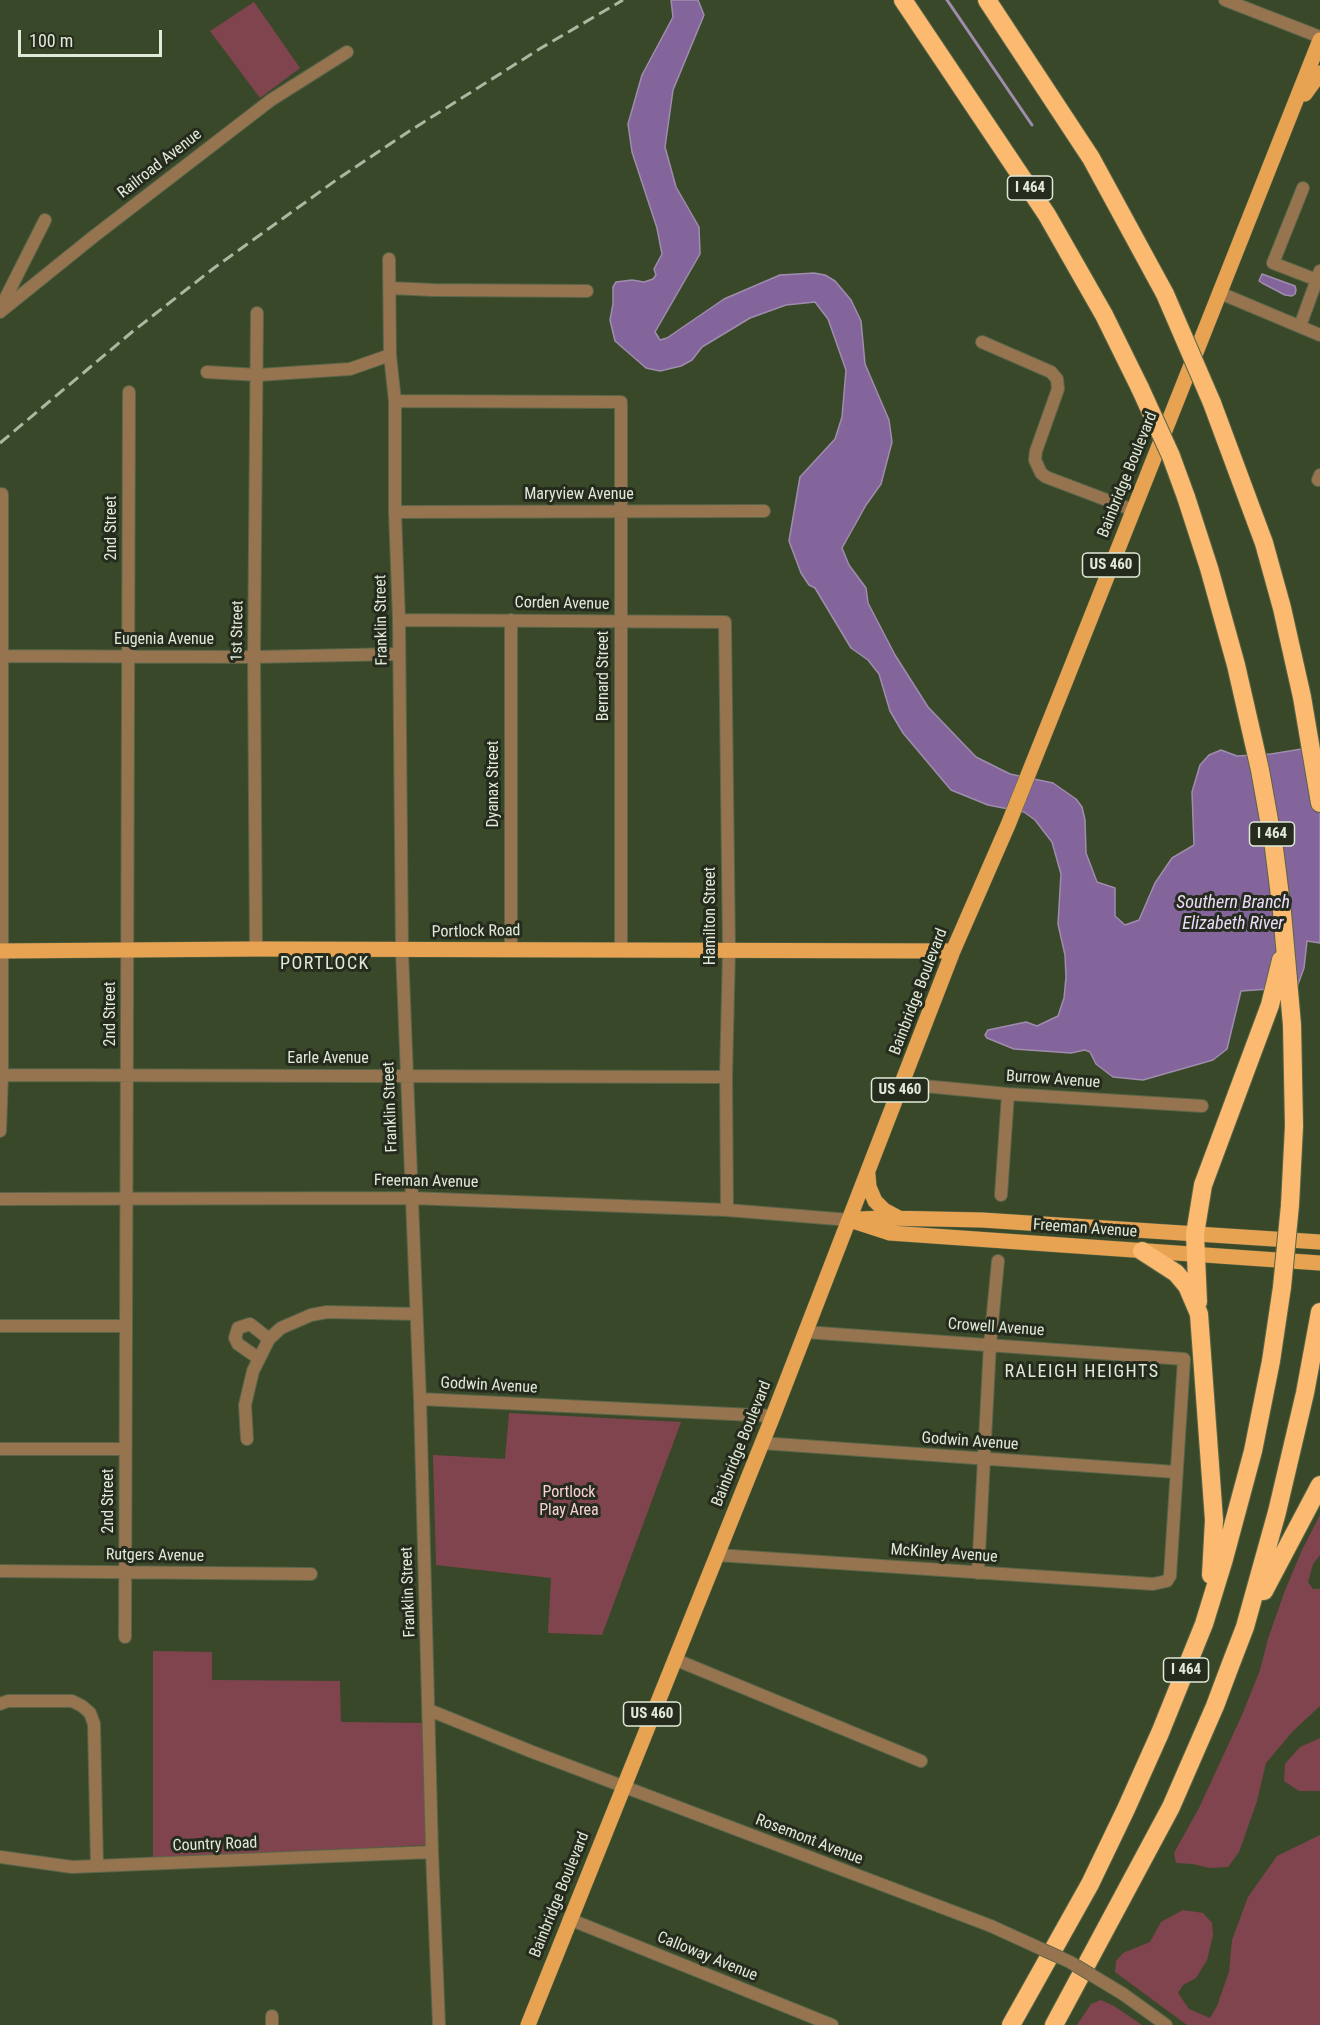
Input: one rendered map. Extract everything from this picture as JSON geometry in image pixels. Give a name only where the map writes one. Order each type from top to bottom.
[{"type":"highway","name":"I 464","points":[[903,0],[1047,216],[1104,315],[1140,387],[1186,497],[1225,622],[1252,732],[1274,848],[1290,1002],[1294,1126],[1290,1205],[1282,1287],[1271,1361],[1252,1451],[1224,1559],[1200,1636],[1117,1828],[1090,1884],[1011,2025]]},
{"type":"highway","points":[[987,0],[1091,158],[1165,294],[1212,403],[1264,543],[1289,638],[1320,803]]},
{"type":"highway","points":[[1200,1636],[1212,1564],[1214,1520],[1195,1234],[1203,1185],[1210,1161],[1243,1081],[1270,1005],[1279,971],[1284,937]]},
{"type":"highway","points":[[1142,1251],[1176,1273],[1187,1286],[1199,1314]]},
{"type":"highway","name":"I 464","points":[[1054,2025],[1171,1807],[1215,1707],[1245,1627],[1293,1449],[1320,1312]]},
{"type":"highway","points":[[1245,1627],[1320,1485]]},
{"type":"main road","name":"Bainbridge Boulevard","points":[[528,2025],[773,1416],[953,951],[1008,825],[1320,38]]},
{"type":"main road","name":"US 460","points":[[1291,114],[1320,73]]},
{"type":"main road","name":"Portlock Road","points":[[0,951],[511,949],[953,951]]},
{"type":"main road","points":[[868,1175],[869,1187],[875,1201],[884,1210],[899,1218]]},
{"type":"main road","name":"Freeman Avenue","points":[[850,1220],[899,1218],[982,1220],[1320,1242]]},
{"type":"main road","name":"Freeman Avenue","points":[[850,1220],[890,1233],[1320,1263]]},
{"type":"street","points":[[1225,0],[1320,38]]},
{"type":"street","name":"Railroad Avenue","points":[[0,310],[271,100],[347,52]]},
{"type":"street","points":[[1300,326],[1319,276],[1273,263],[1303,188]]},
{"type":"street","points":[[0,310],[45,220]]},
{"type":"street","name":"Franklin Street","points":[[389,259],[390,355],[395,401],[402,951],[420,1399],[439,2025]]},
{"type":"street","points":[[390,288],[587,291]]},
{"type":"street","points":[[1220,293],[1320,334]]},
{"type":"street","name":"1st Street","points":[[256,949],[254,657],[257,313]]},
{"type":"street","points":[[982,342],[1051,372],[1057,379],[1058,389],[1036,451],[1035,460],[1041,473],[1046,477],[1133,510]]},
{"type":"street","points":[[207,372],[258,375],[350,369],[390,355]]},
{"type":"street","name":"2nd Street","points":[[125,1637],[129,392]]},
{"type":"street","name":"Bernard Street","points":[[395,401],[621,402],[621,950]]},
{"type":"street","points":[[0,1131],[2,1075],[0,951],[2,494]]},
{"type":"street","name":"Maryview Avenue","points":[[395,512],[764,511]]},
{"type":"street","name":"Corden Avenue","points":[[399,620],[725,622]]},
{"type":"street","name":"Dyanax Street","points":[[511,620],[511,949]]},
{"type":"street","name":"Hamilton Street","points":[[725,622],[729,950],[726,1077],[728,1210]]},
{"type":"street","name":"Eugenia Avenue","points":[[1,656],[254,657],[399,654]]},
{"type":"street","name":"Earle Avenue","points":[[2,1075],[726,1077]]},
{"type":"street","name":"Burrow Avenue","points":[[903,1084],[1008,1094],[1202,1106]]},
{"type":"street","points":[[1001,1195],[1008,1094]]},
{"type":"street","name":"Freeman Avenue","points":[[0,1199],[411,1198],[728,1210],[850,1220]]},
{"type":"street","points":[[978,1573],[990,1344],[998,1261]]},
{"type":"street","points":[[247,1439],[245,1405],[249,1385],[258,1358],[269,1339],[281,1328],[327,1312],[416,1314]]},
{"type":"street","points":[[258,1358],[238,1344],[235,1338],[238,1328],[250,1324],[269,1339]]},
{"type":"street","points":[[0,1326],[126,1326]]},
{"type":"street","name":"Crowell Avenue","points":[[805,1332],[1184,1359],[1176,1472]]},
{"type":"street","name":"Godwin Avenue","points":[[420,1399],[773,1416]]},
{"type":"street","name":"Godwin Avenue","points":[[761,1443],[1176,1472]]},
{"type":"street","points":[[0,1449],[125,1449]]},
{"type":"street","name":"McKinley Avenue","points":[[717,1555],[1153,1584],[1167,1581],[1172,1567],[1176,1472]]},
{"type":"street","name":"Rutgers Avenue","points":[[0,1571],[311,1574]]},
{"type":"street","points":[[674,1659],[921,1761]]},
{"type":"street","points":[[0,1704],[8,1701],[72,1701],[90,1713],[94,1724],[97,1866]]},
{"type":"street","name":"Rosemont Avenue","points":[[429,1710],[623,1787],[991,1926],[1070,1962],[1123,1994],[1166,2025]]},
{"type":"street","name":"Country Road","points":[[0,1857],[72,1867],[432,1852]]},
{"type":"street","name":"Calloway Avenue","points":[[569,1919],[832,2025]]},
{"type":"green space","points":[[254,2],[300,68],[260,98],[210,31]]},
{"type":"green space","name":"Portlock Play Area","points":[[509,1413],[681,1422],[602,1635],[548,1633],[551,1578],[436,1565],[433,1455],[505,1459]]},
{"type":"green space","points":[[1320,1515],[1320,1555],[1313,1564],[1308,1582],[1313,1589],[1320,1589],[1320,1706],[1293,1731],[1266,1763],[1257,1801],[1239,1852],[1228,1867],[1209,1868],[1176,1863],[1174,1853],[1199,1808],[1242,1715],[1260,1670],[1284,1593]]},
{"type":"green space","points":[[153,1651],[212,1652],[212,1680],[340,1681],[341,1722],[422,1723],[426,1845],[153,1859]]},
{"type":"green space","points":[[1320,1738],[1320,1791],[1299,1791],[1284,1781],[1285,1764],[1300,1747]]},
{"type":"green space","points":[[1320,1835],[1320,2025],[1187,2025],[1115,1972],[1116,1961],[1123,1953],[1150,1942],[1161,1922],[1183,1910],[1203,1913],[1212,1923],[1213,1935],[1207,1960],[1196,1978],[1183,1985],[1178,1993],[1189,2009],[1210,2018],[1217,2006],[1229,1972],[1232,1940],[1248,1897],[1277,1856]]},
{"type":"green space","points":[[1101,2000],[1142,2025],[1077,2025],[1091,2004]]},
{"type":"water","name":"Southern Branch Elizabeth River","points":[[671,0],[698,0],[704,15],[673,90],[665,147],[676,187],[699,227],[700,254],[655,332],[660,340],[667,338],[724,299],[780,275],[814,273],[825,275],[835,281],[851,300],[861,321],[865,364],[889,420],[892,442],[881,484],[866,505],[842,548],[849,565],[866,588],[868,603],[895,655],[928,707],[976,757],[1010,774],[1053,783],[1076,799],[1082,807],[1085,820],[1086,853],[1097,882],[1115,888],[1115,916],[1125,925],[1139,920],[1155,883],[1172,858],[1194,845],[1192,792],[1200,765],[1209,755],[1221,750],[1237,756],[1271,754],[1320,746],[1320,943],[1307,941],[1304,968],[1297,987],[1241,991],[1227,1049],[1213,1060],[1143,1080],[1113,1077],[1096,1064],[1090,1052],[1085,1050],[1071,1053],[1014,1049],[987,1038],[985,1035],[988,1030],[1026,1022],[1037,1026],[1058,1016],[1064,998],[1066,977],[1065,955],[1058,924],[1061,874],[1052,842],[1035,820],[1024,812],[988,805],[951,790],[903,733],[890,711],[879,674],[868,660],[851,648],[815,588],[809,585],[801,573],[789,541],[800,477],[835,439],[842,417],[846,370],[828,319],[815,302],[786,305],[750,318],[702,347],[692,360],[681,366],[660,371],[646,368],[615,341],[610,320],[613,287],[616,282],[632,280],[644,282],[653,279],[656,275],[654,269],[662,254],[657,228],[632,152],[628,124],[642,75],[673,17]]},
{"type":"water","points":[[1262,274],[1295,286],[1295,294],[1285,295],[1262,283],[1259,281]]},
{"type":"waterway","points":[[947,0],[1032,125]]},
{"type":"railway","points":[[0,443],[132,332],[214,268],[339,178],[541,48],[623,0]]},
{"type":"district","name":"PORTLOCK","points":[[325,964]]},
{"type":"district","name":"RALEIGH HEIGHTS","points":[[1082,1372]]}]
